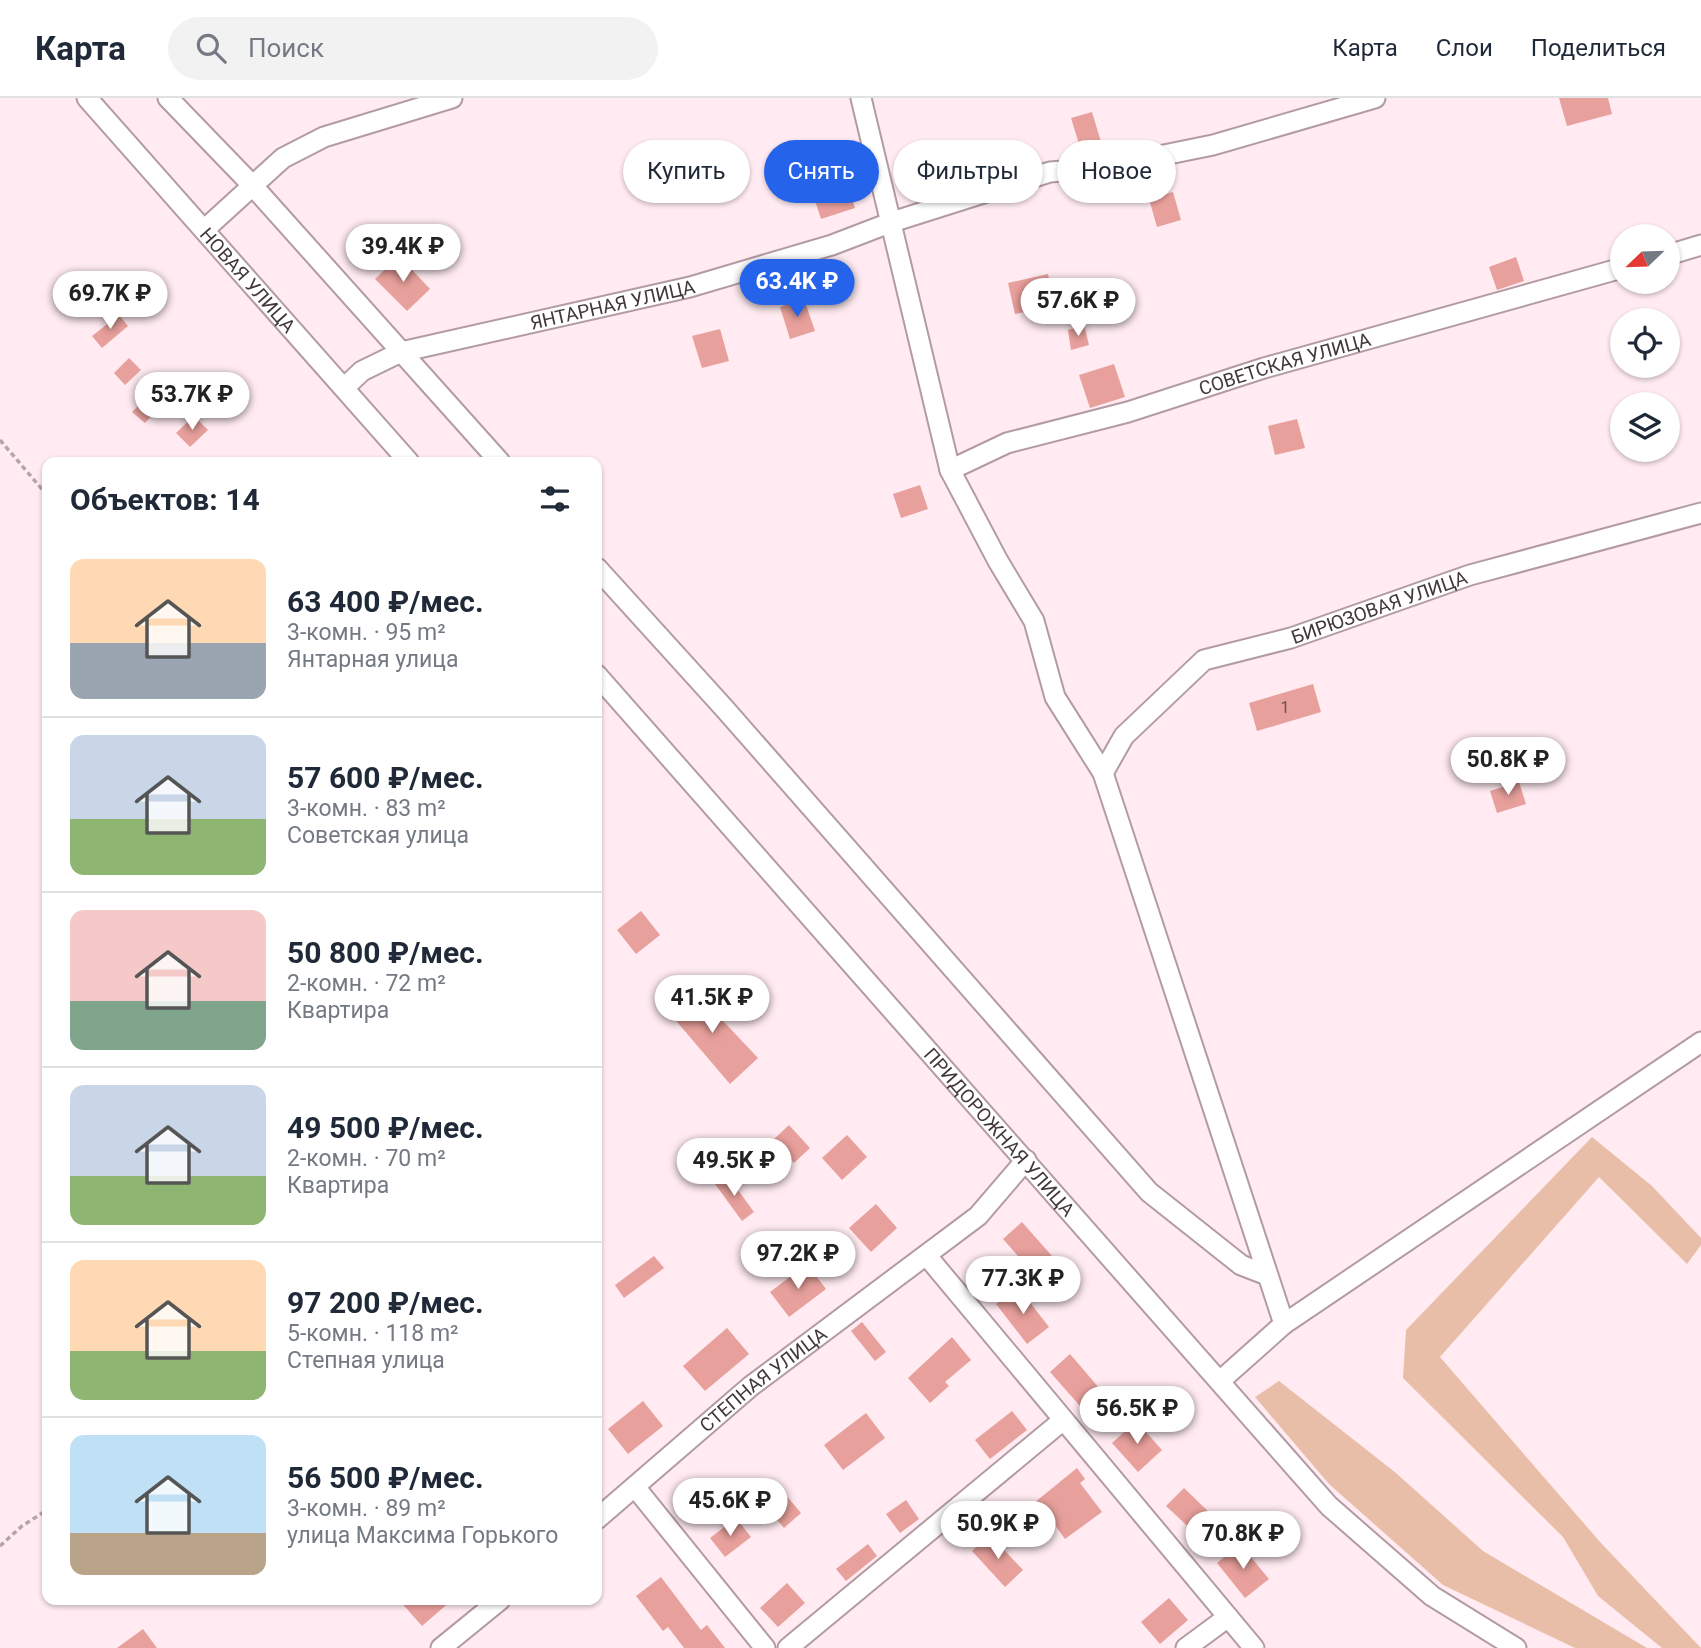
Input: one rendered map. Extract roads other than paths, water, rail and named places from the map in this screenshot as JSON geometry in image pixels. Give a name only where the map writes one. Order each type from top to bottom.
[{"type":"street","name":"НОВАЯ УЛИЦА","points":[[87,98],[405,457]]},
{"type":"street","points":[[169,98],[252,185],[496,457]]},
{"type":"street","points":[[204,230],[283,158],[324,137],[452,98]]},
{"type":"street","points":[[862,98],[950,470],[998,561],[1034,621],[1055,697],[1103,773],[1193,1039],[1284,1324]]},
{"type":"street","name":"ЯНТАРНАЯ УЛИЦА","points":[[344,388],[362,371],[401,352],[690,287],[832,245],[892,222],[1050,172],[1100,168],[1213,145],[1375,98]]},
{"type":"street","points":[[1680,251],[1701,245]]},
{"type":"street","name":"СОВЕТСКАЯ УЛИЦА","points":[[950,470],[1007,443],[1128,412],[1264,368],[1610,271]]},
{"type":"street","name":"БИРЮЗОВАЯ УЛИЦА","points":[[1103,773],[1124,736],[1203,660],[1291,638],[1470,576],[1701,513]]},
{"type":"street","points":[[602,574],[724,708],[1149,1192],[1241,1265],[1267,1275]]},
{"type":"street","name":"ПРИДОРОЖНАЯ УЛИЦА","points":[[602,681],[1329,1506],[1432,1596],[1516,1648]]},
{"type":"street","points":[[1220,1381],[1284,1324],[1701,1042]]},
{"type":"street","name":"СТЕПНАЯ УЛИЦА","points":[[602,1515],[751,1385],[978,1216],[1026,1160]]},
{"type":"street","points":[[927,1256],[1254,1648]]},
{"type":"street","points":[[788,1648],[1062,1421]]},
{"type":"street","points":[[635,1487],[765,1648]]},
{"type":"street","points":[[441,1648],[494,1605]]},
{"type":"street","points":[[1186,1648],[1228,1617]]},
{"type":"street","points":[[1207,1648],[1228,1617]]}]
